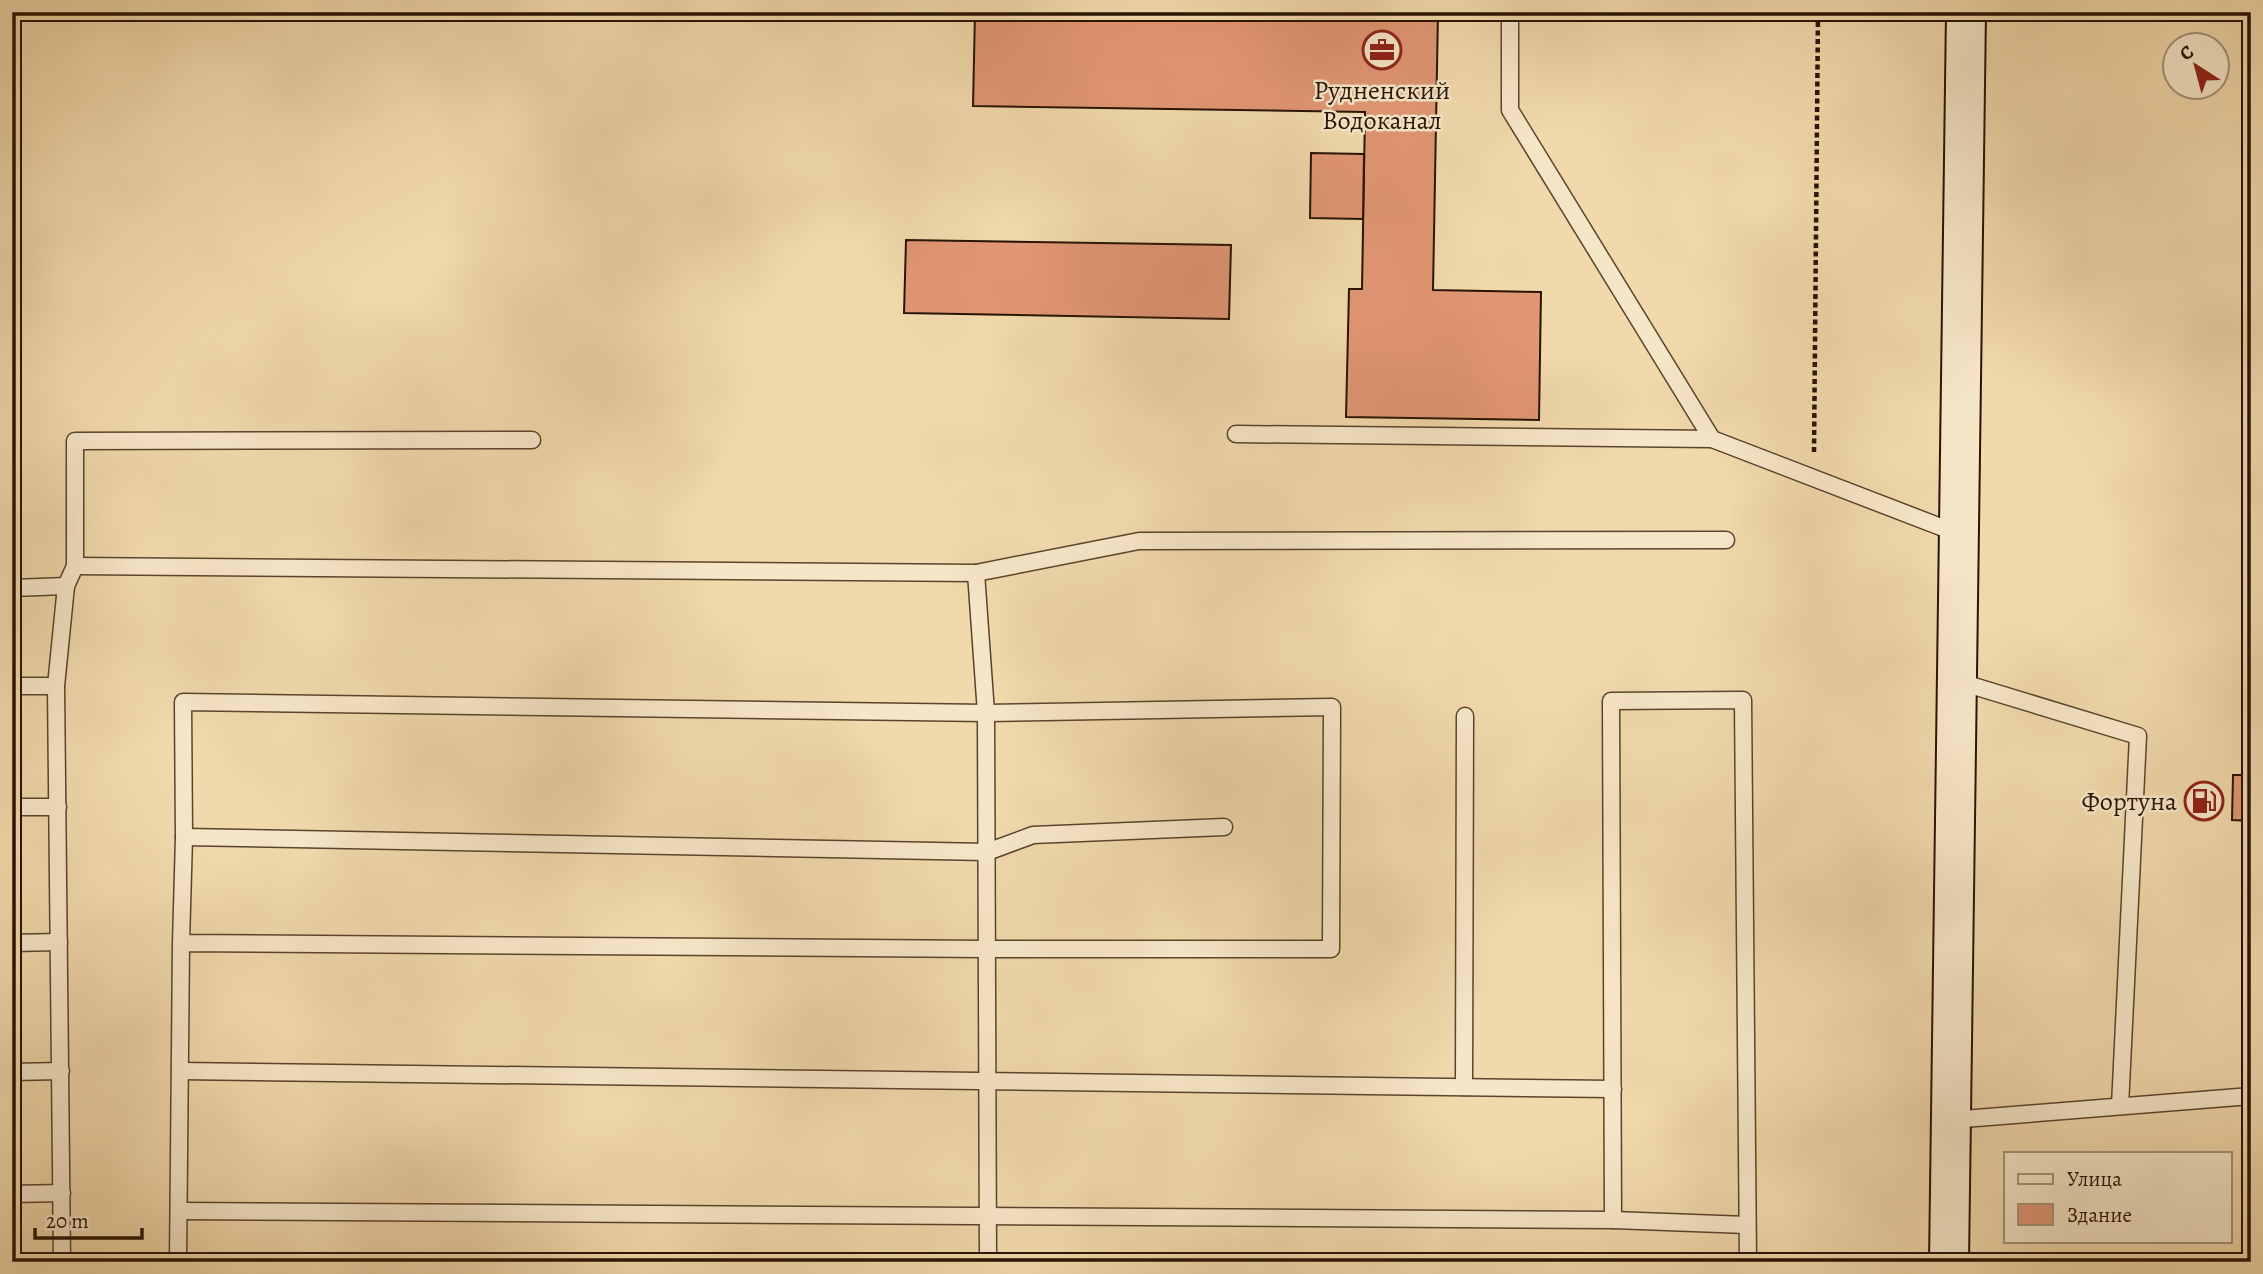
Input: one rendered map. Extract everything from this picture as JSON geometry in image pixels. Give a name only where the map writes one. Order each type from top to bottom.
[{"type":"street","points":[[1949,1262],[1966,12]]},
{"type":"lane","points":[[1510,12],[1510,110],[1712,439]]},
{"type":"lane","points":[[1236,433],[1712,439],[1959,534]]},
{"type":"lane","points":[[62,1262],[56,686],[66,586],[75,566],[75,441],[532,440]]},
{"type":"lane","points":[[75,566],[976,573],[1139,541],[1726,540]]},
{"type":"lane","points":[[976,573],[986,713],[988,1262]]},
{"type":"lane","points":[[12,588],[66,586]]},
{"type":"lane","points":[[1957,681],[2138,736],[2120,1106]]},
{"type":"lane","points":[[12,686],[56,686]]},
{"type":"lane","points":[[1613,1220],[1611,701],[1743,700],[1748,1262]]},
{"type":"lane","points":[[178,1262],[181,943],[184,837],[183,702],[986,713],[1332,707],[1331,949],[181,943]]},
{"type":"lane","points":[[1464,1087],[1465,716]]},
{"type":"lane","points":[[12,807],[58,807]]},
{"type":"lane","points":[[184,837],[987,852],[1033,835],[1224,827]]},
{"type":"lane","points":[[12,943],[59,942]]},
{"type":"lane","points":[[12,1072],[61,1071]]},
{"type":"lane","points":[[180,1071],[987,1079],[1613,1089]]},
{"type":"lane","points":[[1951,1120],[2251,1096]]},
{"type":"lane","points":[[12,1194],[62,1193]]},
{"type":"lane","points":[[179,1211],[1613,1220],[1747,1225]]},
{"type":"path","points":[[1813,478],[1818,12]]},
{"type":"building","points":[[975,12],[1438,12],[1433,290],[1541,292],[1539,420],[1346,417],[1349,289],[1362,289],[1365,112],[973,106]]},
{"type":"building","points":[[1311,153],[1364,154],[1363,219],[1310,218]]},
{"type":"building","points":[[906,240],[1231,245],[1229,319],[904,313]]},
{"type":"building","points":[[2233,775],[2251,775],[2251,821],[2232,820]]},
{"type":"place","name":"Рудненский Водоканал","points":[[1382,50]]},
{"type":"place","name":"Фортуна","points":[[2204,801]]}]
